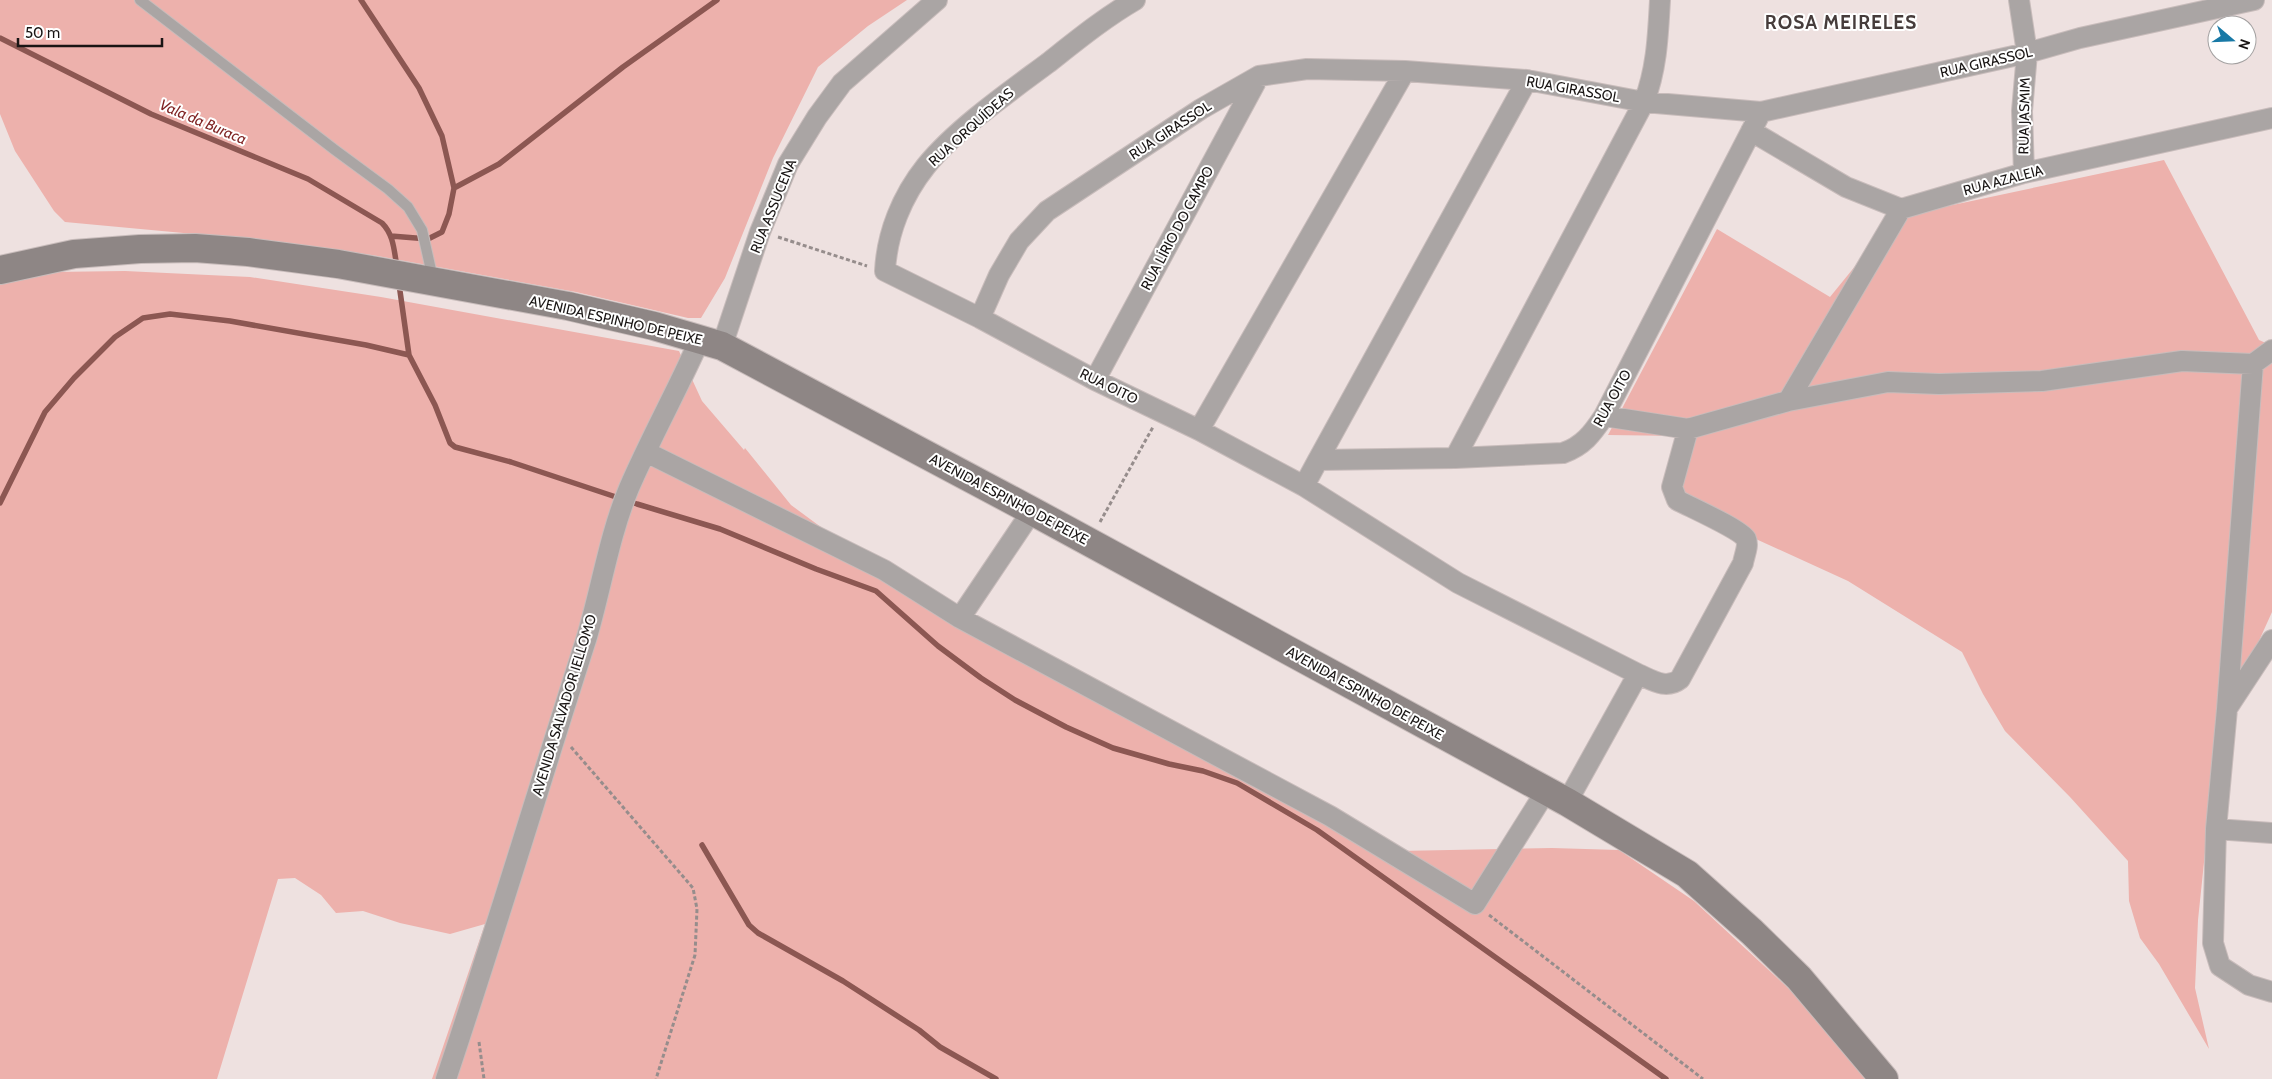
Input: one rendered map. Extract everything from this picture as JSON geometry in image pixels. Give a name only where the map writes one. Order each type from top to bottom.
[{"type":"street","name":"RUA ASSUCENA","points":[[711,342],[788,164],[817,117],[842,83],[937,0]]},
{"type":"street","name":"RUA ORQUÍDEAS","points":[[884,271],[890,231],[912,186],[926,166],[959,134],[1013,89],[1135,0]]},
{"type":"street","points":[[1454,458],[1644,102],[1652,81],[1657,53],[1660,0]]},
{"type":"street","name":"RUA JASMIM","points":[[2019,0],[2027,53],[2022,111],[2024,174]]},
{"type":"street","name":"RUA GIRASSOL","points":[[980,318],[999,275],[1019,241],[1046,211],[1201,109],[1259,76],[1307,69],[1406,71],[1527,80],[1644,102],[1761,112],[2254,0]]},
{"type":"street","points":[[1200,430],[1406,71]]},
{"type":"street","name":"RUA LÍRIO DO CAMPO","points":[[1095,380],[1259,76]]},
{"type":"street","points":[[1304,486],[1527,80]]},
{"type":"street","name":"RUA OITO","points":[[1318,460],[1454,458],[1563,453],[1577,448],[1590,437],[1604,416],[1761,112]]},
{"type":"street","name":"RUA AZALEIA","points":[[1901,209],[2024,174],[2272,118]]},
{"type":"street","points":[[1751,131],[1846,187],[1901,209],[1788,401]]},
{"type":"street","name":"AVENIDA ESPINHO DE PEIXE","points":[[0,270],[74,254],[140,249],[195,248],[248,252],[338,264],[568,306],[711,342],[1032,511],[1556,796],[1687,874],[1714,897],[1799,978],[1884,1079]]},
{"type":"street","name":"RUA OITO","points":[[884,271],[980,318],[1095,380],[1200,430],[1304,486],[1458,583],[1638,674],[1661,684],[1670,685],[1680,679],[1742,563],[1747,544],[1746,540],[1738,532],[1677,500],[1674,496],[1672,487],[1688,429]]},
{"type":"street","name":"AVENIDA SALVADOR IELLOMO","points":[[446,1079],[586,638],[629,488],[678,388],[711,342]]},
{"type":"street","points":[[1604,416],[1688,429],[1788,401],[1888,382],[1939,384],[2042,381],[2182,361],[2252,364],[2272,350]]},
{"type":"street","points":[[2252,364],[2227,709],[2216,829],[2213,943],[2220,966],[2249,986],[2272,992]]},
{"type":"street","points":[[646,452],[884,570],[960,618],[1330,816],[1475,904],[1556,796],[1638,674]]},
{"type":"street","points":[[960,618],[1032,511]]},
{"type":"street","points":[[2227,709],[2272,640]]},
{"type":"street","points":[[2216,829],[2272,833]]},
{"type":"lane","points":[[140,0],[334,150],[388,189],[408,207],[422,230],[434,283]]},
{"type":"path","points":[[760,232],[884,271]]},
{"type":"path","points":[[1088,542],[1162,412]]},
{"type":"path","points":[[556,730],[693,888],[697,909],[695,956],[656,1079]]},
{"type":"path","points":[[1475,904],[1702,1079]]},
{"type":"shaded area","points":[[0,0],[907,0],[868,26],[818,67],[773,158],[725,278],[701,318],[688,318],[576,292],[372,255],[248,239],[65,222],[54,211],[15,151],[0,114]]},
{"type":"shaded area","points":[[2164,160],[2259,340],[2268,344],[2272,341],[2272,612],[2239,685],[2211,795],[2198,920],[2195,988],[2209,1049],[2159,964],[2140,938],[2129,901],[2128,861],[2070,797],[2005,731],[1983,694],[1962,652],[1848,581],[1668,499],[1680,436],[1608,435],[1717,229],[1830,297],[1882,233],[1901,216]]},
{"type":"shaded area","points":[[125,271],[250,277],[381,297],[679,351],[702,401],[744,450],[745,448],[791,505],[867,561],[1399,851],[1552,848],[1619,850],[1694,901],[1800,999],[1866,1079],[432,1079],[485,924],[450,934],[400,923],[363,911],[336,913],[321,895],[295,878],[278,879],[217,1079],[0,1079],[0,283],[52,272]]},
{"type":"waterway","points":[[361,0],[419,88],[442,136],[454,188],[449,214],[442,232],[428,239],[391,236]]},
{"type":"waterway","points":[[454,188],[499,164],[623,67],[717,0]]},
{"type":"waterway","name":"Vala da Buraca","points":[[0,38],[151,114],[308,179],[382,223],[391,238],[397,267]]},
{"type":"waterway","points":[[399,284],[409,355],[435,405],[450,443],[455,447],[511,462],[637,504],[720,529],[816,569],[876,591],[938,646],[981,678],[1015,700],[1066,727],[1113,748],[1169,764],[1203,771],[1237,783],[1317,830],[1666,1079]]},
{"type":"waterway","points":[[0,503],[45,412],[74,378],[115,337],[143,318],[170,314],[230,321],[366,345],[409,355]]},
{"type":"waterway","points":[[702,845],[749,925],[758,933],[843,981],[919,1030],[940,1047],[996,1079]]},
{"type":"district","name":"ROSA MEIRELES","points":[[1841,22]]}]
